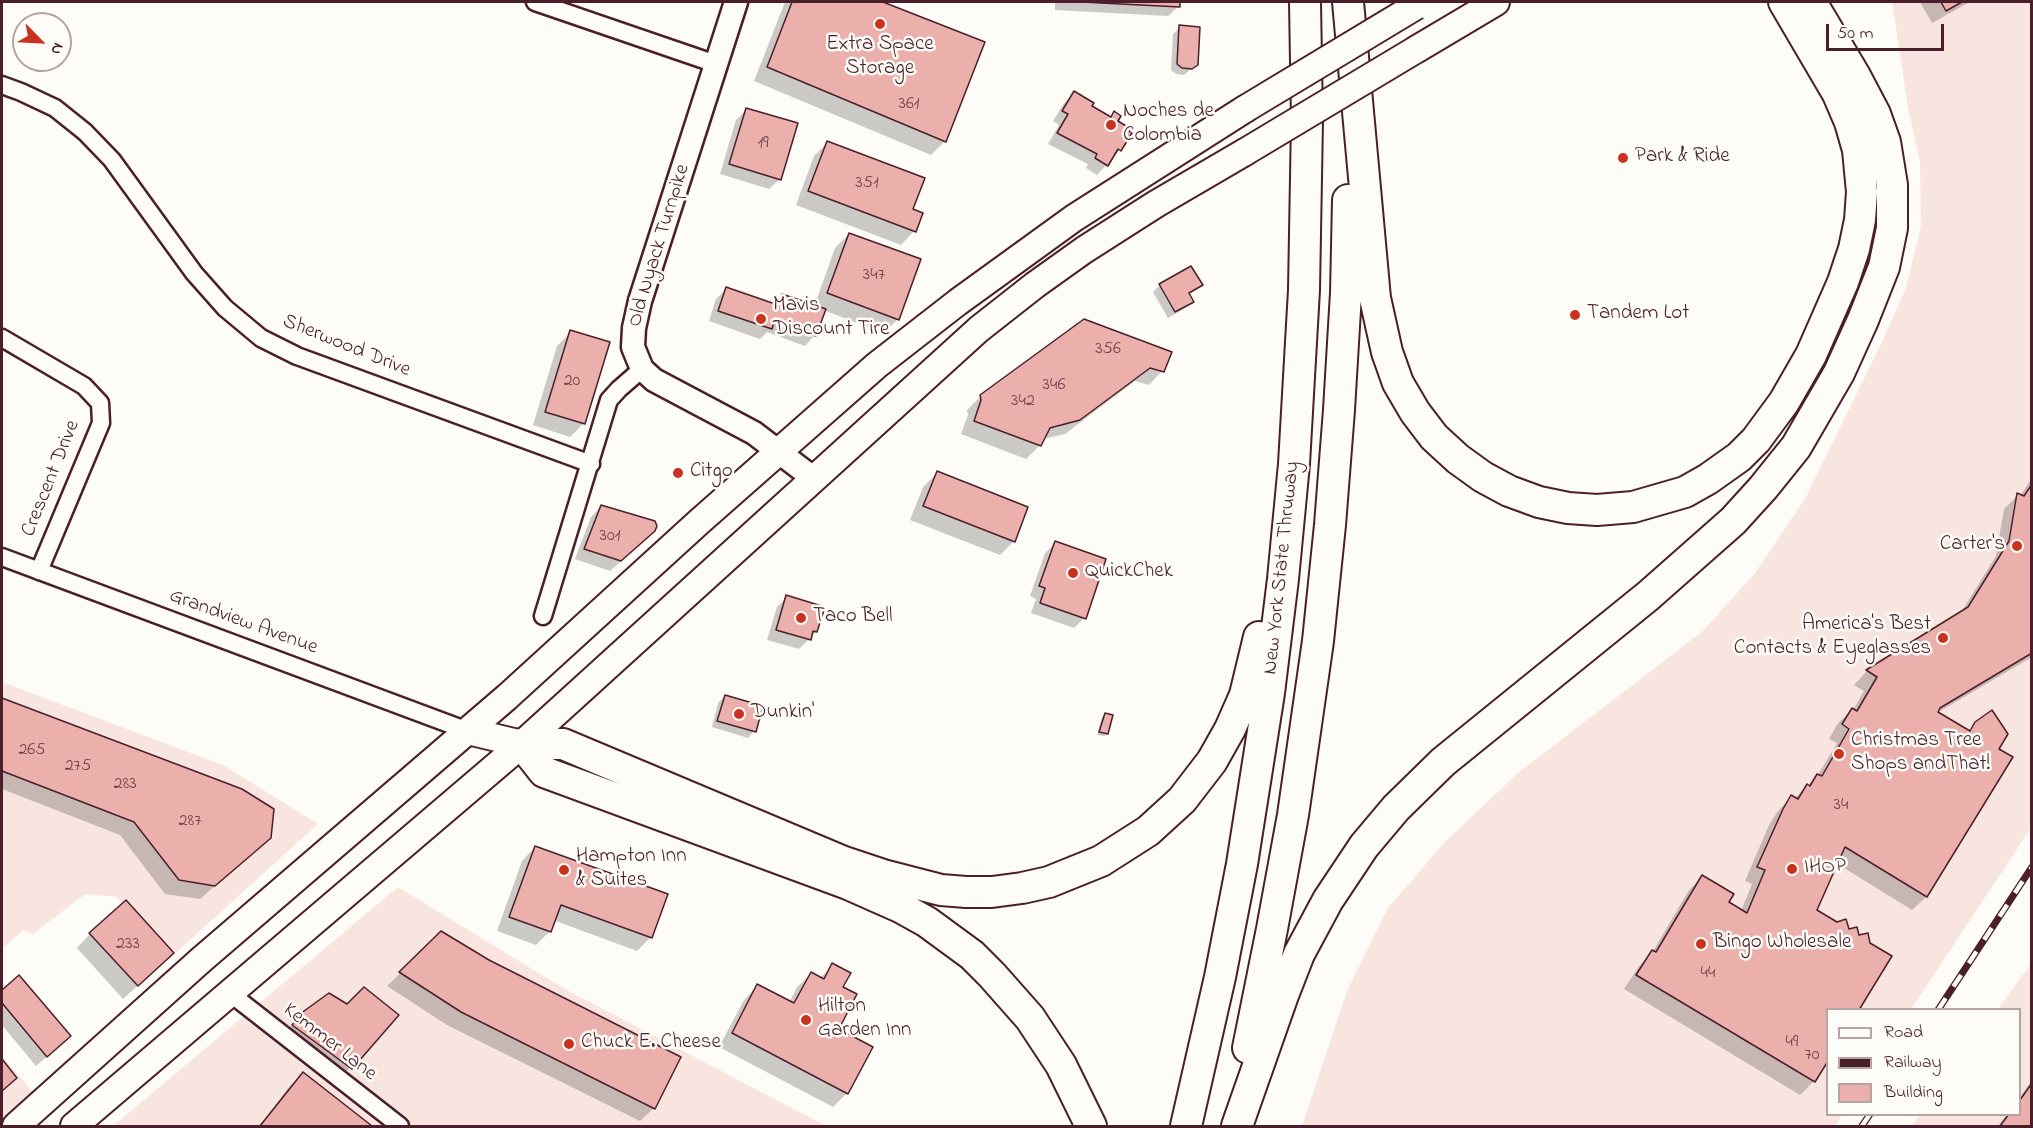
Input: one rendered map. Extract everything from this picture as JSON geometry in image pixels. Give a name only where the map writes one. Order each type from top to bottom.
[{"type":"highway","name":"New York State Thruway","points":[[1186,1126],[1220,977],[1252,807],[1276,636],[1294,464],[1302,337],[1307,121],[1305,2]]},
{"type":"highway","name":"New York State Thruway","points":[[1229,1126],[1261,987],[1291,826],[1324,583],[1340,410],[1346,294],[1347,2]]},
{"type":"highway","points":[[1347,2],[1374,288],[1387,352],[1398,383],[1415,412],[1434,437],[1458,459],[1483,477],[1509,491],[1539,502],[1568,508],[1603,510],[1646,504],[1685,492],[1720,472],[1747,449],[1774,417],[1803,370],[1843,282],[1854,249],[1860,220],[1862,192],[1858,150],[1850,122],[1838,94],[1784,2]]},
{"type":"highway","points":[[1237,1126],[1299,954],[1328,900],[1371,837],[1411,792],[1443,762],[1682,568],[1733,521],[1796,447],[1839,373],[1884,267],[1892,228],[1892,185],[1887,149],[1875,114],[1856,76],[1811,2]]},
{"type":"highway","points":[[522,744],[563,744],[844,862],[913,884],[941,890],[993,892],[1022,888],[1074,873],[1125,847],[1148,831],[1175,807],[1201,778],[1226,737],[1241,704],[1250,676],[1294,464]]},
{"type":"highway","points":[[522,744],[544,772],[848,884],[900,907],[927,922],[972,955],[1030,1018],[1061,1065],[1091,1126]]},
{"type":"main road","points":[[74,1126],[522,744],[972,335],[1048,275],[1118,227],[1496,2]]},
{"type":"main road","points":[[16,1126],[201,960],[468,731],[779,450],[877,365],[984,282],[1074,218],[1245,109],[1420,4]]},
{"type":"main road","points":[[468,731],[522,744]]},
{"type":"street","points":[[535,2],[716,64]]},
{"type":"street","name":"Old Nyack Turnpike","points":[[642,369],[633,347],[638,309],[736,2]]},
{"type":"street","name":"Sherwood Drive","points":[[2,85],[55,108],[85,132],[112,160],[194,273],[225,308],[261,338],[297,356],[591,464]]},
{"type":"street","name":"Crescent Drive","points":[[2,338],[84,386],[100,403],[101,423],[39,571]]},
{"type":"street","points":[[543,616],[609,400],[618,388],[642,369],[661,384],[754,433],[813,478]]},
{"type":"street","name":"Grandview Avenue","points":[[2,557],[468,731]]},
{"type":"street","name":"Kemmer Lane","points":[[231,994],[400,1126]]},
{"type":"shaded area","points":[[1892,2],[2031,2],[2031,828],[1912,1008],[1826,1008],[1826,1116],[1841,1116],[1835,1126],[1302,1126],[1347,991],[1388,908],[1445,842],[1518,773],[1703,631],[1755,573],[1806,497],[1906,288],[1921,226],[1920,162],[1908,108]]},
{"type":"shaded area","points":[[2,682],[223,765],[318,824],[169,959],[117,897],[85,894],[33,934],[24,930],[2,949]]},
{"type":"shaded area","points":[[398,887],[563,988],[826,1126],[113,1126]]},
{"type":"shaded area","points":[[2031,964],[2031,1126],[1911,1126],[1919,1116],[2021,1116],[2021,1008],[1999,1008]]},
{"type":"shaded area","points":[[2,1056],[37,1097],[3,1126],[2,1126]]},
{"type":"building","points":[[792,2],[883,2],[985,42],[946,142],[767,67]]},
{"type":"building","points":[[1081,2],[1180,2],[1180,7]]},
{"type":"building","points":[[1941,2],[1962,2],[1946,11]]},
{"type":"building","points":[[1179,25],[1200,27],[1198,65],[1192,69],[1182,68],[1177,64]]},
{"type":"building","points":[[1074,91],[1094,103],[1092,106],[1111,117],[1114,111],[1121,116],[1118,121],[1131,129],[1129,131],[1132,133],[1121,151],[1118,149],[1108,166],[1095,158],[1097,154],[1057,133],[1068,114],[1062,111]]},
{"type":"building","points":[[746,108],[798,123],[781,180],[729,164]]},
{"type":"building","points":[[827,141],[925,178],[913,209],[923,213],[916,232],[808,191]]},
{"type":"building","points":[[849,233],[921,259],[899,320],[827,293]]},
{"type":"building","points":[[1191,266],[1203,285],[1189,293],[1194,302],[1175,312],[1159,284]]},
{"type":"building","points":[[726,287],[778,305],[782,294],[826,309],[816,336],[774,322],[772,329],[718,311]]},
{"type":"building","points":[[1084,319],[1172,352],[1164,372],[1150,368],[1080,420],[1050,428],[1041,446],[974,421],[981,400],[980,395]]},
{"type":"building","points":[[570,330],[610,342],[585,424],[545,412]]},
{"type":"building","points":[[937,471],[1028,507],[1015,542],[923,506]]},
{"type":"building","points":[[2032,484],[2032,653],[1940,708],[1938,712],[1970,731],[1975,722],[1992,710],[2008,734],[1999,749],[2013,757],[1927,897],[1845,847],[1817,910],[1837,922],[1846,919],[1849,929],[1857,927],[1859,935],[1868,933],[1870,943],[1892,956],[1860,1008],[1826,1008],[1826,1064],[1815,1082],[1636,975],[1652,950],[1656,952],[1702,875],[1734,894],[1729,902],[1747,913],[1765,870],[1757,867],[1783,809],[1791,795],[1798,799],[1807,784],[1810,786],[1817,774],[1822,776],[1849,729],[1842,724],[1852,708],[1857,711],[1877,677],[1866,670],[1968,607],[2009,541],[2017,493],[2024,496]]},
{"type":"building","points":[[601,505],[655,521],[657,526],[655,531],[621,561],[584,549]]},
{"type":"building","name":"QuickChek","points":[[1055,541],[1106,559],[1086,619],[1040,603],[1045,588],[1039,586]]},
{"type":"building","name":"Taco Bell","points":[[786,595],[825,607],[817,632],[813,631],[811,640],[776,630]]},
{"type":"building","points":[[725,695],[763,706],[756,732],[717,721]]},
{"type":"building","points":[[2,698],[242,789],[274,809],[271,838],[215,886],[179,880],[134,822],[2,771]]},
{"type":"building","points":[[1105,713],[1113,715],[1108,734],[1099,732]]},
{"type":"building","name":"Hampton Inn & Suites","points":[[535,846],[668,894],[652,938],[561,905],[551,932],[509,917]]},
{"type":"building","points":[[126,900],[174,953],[138,986],[89,933]]},
{"type":"building","points":[[441,931],[489,960],[681,1057],[655,1109],[461,1012],[399,972]]},
{"type":"building","points":[[832,963],[851,973],[843,987],[857,994],[839,1029],[873,1047],[848,1094],[732,1033],[757,984],[794,1003],[811,972],[824,979]]},
{"type":"building","points":[[19,975],[71,1036],[47,1057],[2,1003],[2,990]]},
{"type":"building","points":[[364,987],[399,1015],[352,1069],[292,1025],[304,1011],[329,993],[347,1004]]},
{"type":"building","points":[[2,1059],[17,1078],[2,1091]]},
{"type":"building","points":[[303,1072],[372,1126],[260,1126]]},
{"type":"building","points":[[2032,1083],[2032,1126],[2000,1126],[2008,1116],[2021,1116],[2021,1099]]},
{"type":"railway","points":[[1939,1008],[2032,867]]},
{"type":"railway","points":[[1862,1126],[1869,1116]]},
{"type":"place","name":"Extra Space Storage","points":[[880,24]]},
{"type":"place","name":"Noches de Colombia","points":[[1111,125]]},
{"type":"place","name":"Park & Ride","points":[[1623,158]]},
{"type":"place","name":"Tandem Lot","points":[[1575,315]]},
{"type":"place","name":"Mavis Discount Tire","points":[[761,319]]},
{"type":"place","name":"Citgo","points":[[678,473]]},
{"type":"place","name":"Carter's","points":[[2017,546]]},
{"type":"place","name":"QuickChek","points":[[1073,573]]},
{"type":"place","name":"Taco Bell","points":[[801,618]]},
{"type":"place","name":"America's Best Contacts & Eyeglasses","points":[[1943,638]]},
{"type":"place","name":"Dunkin'","points":[[739,714]]},
{"type":"place","name":"Christmas Tree Shops andThat!","points":[[1839,754]]},
{"type":"place","name":"IHOP","points":[[1792,869]]},
{"type":"place","name":"Hampton Inn & Suites","points":[[564,870]]},
{"type":"place","name":"Bingo Wholesale","points":[[1701,944]]},
{"type":"place","name":"Hilton Garden Inn","points":[[806,1020]]},
{"type":"place","name":"Chuck E. Cheese","points":[[569,1044]]}]
